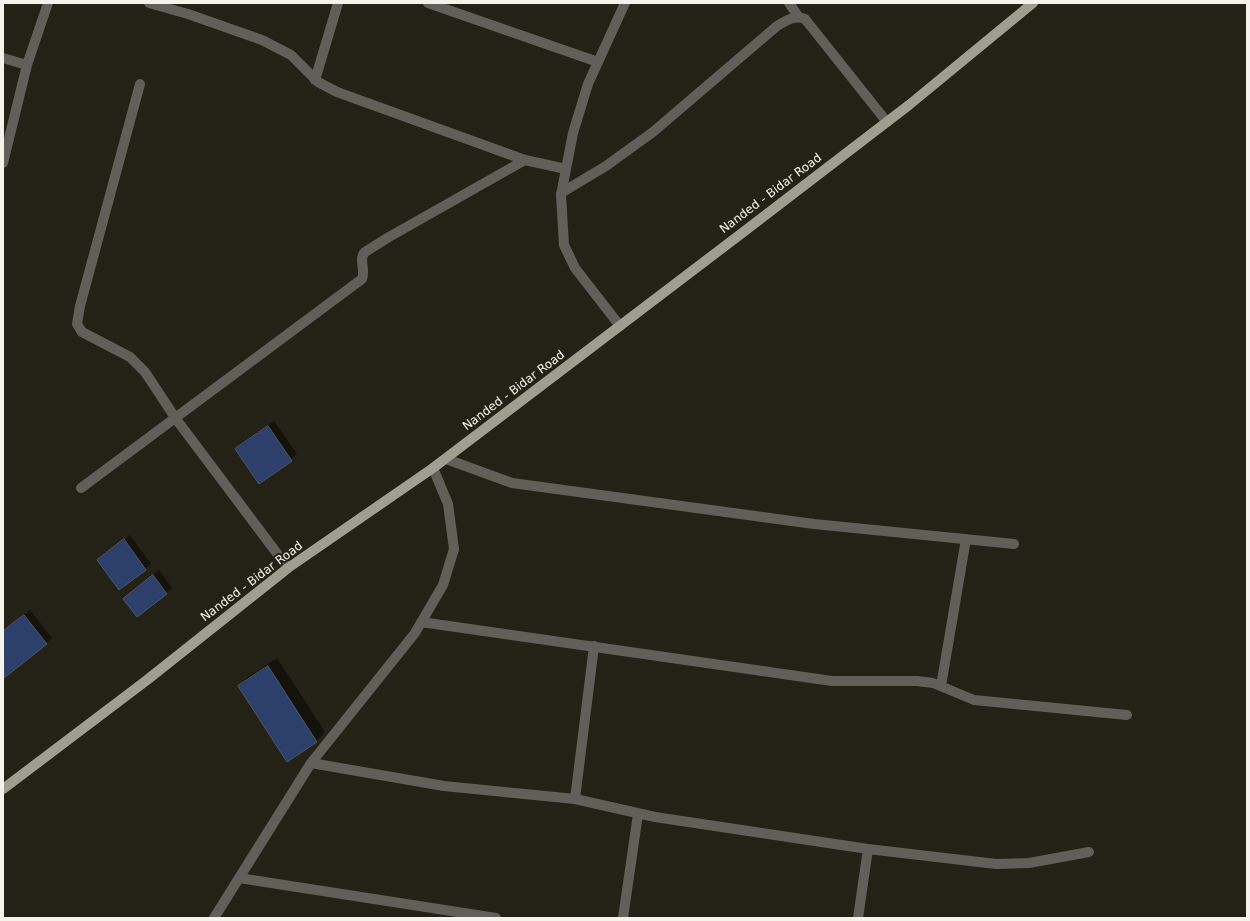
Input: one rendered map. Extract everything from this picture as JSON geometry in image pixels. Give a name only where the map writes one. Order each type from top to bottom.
[{"type":"main road","name":"Nanded - Bidar Road","points":[[3,789],[146,680],[288,568],[446,459],[887,122],[1033,3]]},
{"type":"street","points":[[3,163],[27,65],[48,3]]},
{"type":"street","points":[[149,3],[188,14],[262,40],[291,54],[315,80],[337,92],[525,160],[566,169]]},
{"type":"street","points":[[315,80],[338,3]]},
{"type":"street","points":[[428,3],[598,62]]},
{"type":"street","points":[[620,326],[576,268],[564,245],[560,211],[561,193],[573,133],[588,84],[625,3]]},
{"type":"street","points":[[788,3],[798,16],[805,19],[887,122]]},
{"type":"street","points":[[561,193],[606,166],[653,132],[776,26],[790,18],[798,16]]},
{"type":"street","points":[[3,58],[27,65]]},
{"type":"street","points":[[140,84],[80,306],[77,324],[82,332],[130,357],[145,372],[176,419],[288,568]]},
{"type":"street","points":[[81,488],[176,419],[362,279],[364,268],[362,255],[365,252],[389,236],[525,160]]},
{"type":"street","points":[[446,459],[512,483],[814,524],[1014,544]]},
{"type":"street","points":[[214,918],[311,763],[415,633],[443,585],[454,549],[448,504],[433,468]]},
{"type":"street","points":[[941,686],[966,540]]},
{"type":"street","points":[[422,622],[832,681],[917,681],[933,683],[974,700],[1127,714]]},
{"type":"street","points":[[575,799],[594,646]]},
{"type":"street","points":[[311,763],[444,786],[575,799],[638,814],[868,849],[996,864],[1029,863],[1089,852]]},
{"type":"street","points":[[623,918],[638,814]]},
{"type":"street","points":[[858,918],[868,849]]},
{"type":"street","points":[[239,878],[496,918]]},
{"type":"building","points":[[268,426],[292,461],[259,484],[235,449]]},
{"type":"building","points":[[124,539],[146,570],[119,590],[97,560]]},
{"type":"building","points":[[153,575],[167,594],[137,617],[123,599]]},
{"type":"building","points":[[24,615],[47,644],[4,678],[3,631]]},
{"type":"building","points":[[268,666],[317,742],[287,762],[238,686]]}]
